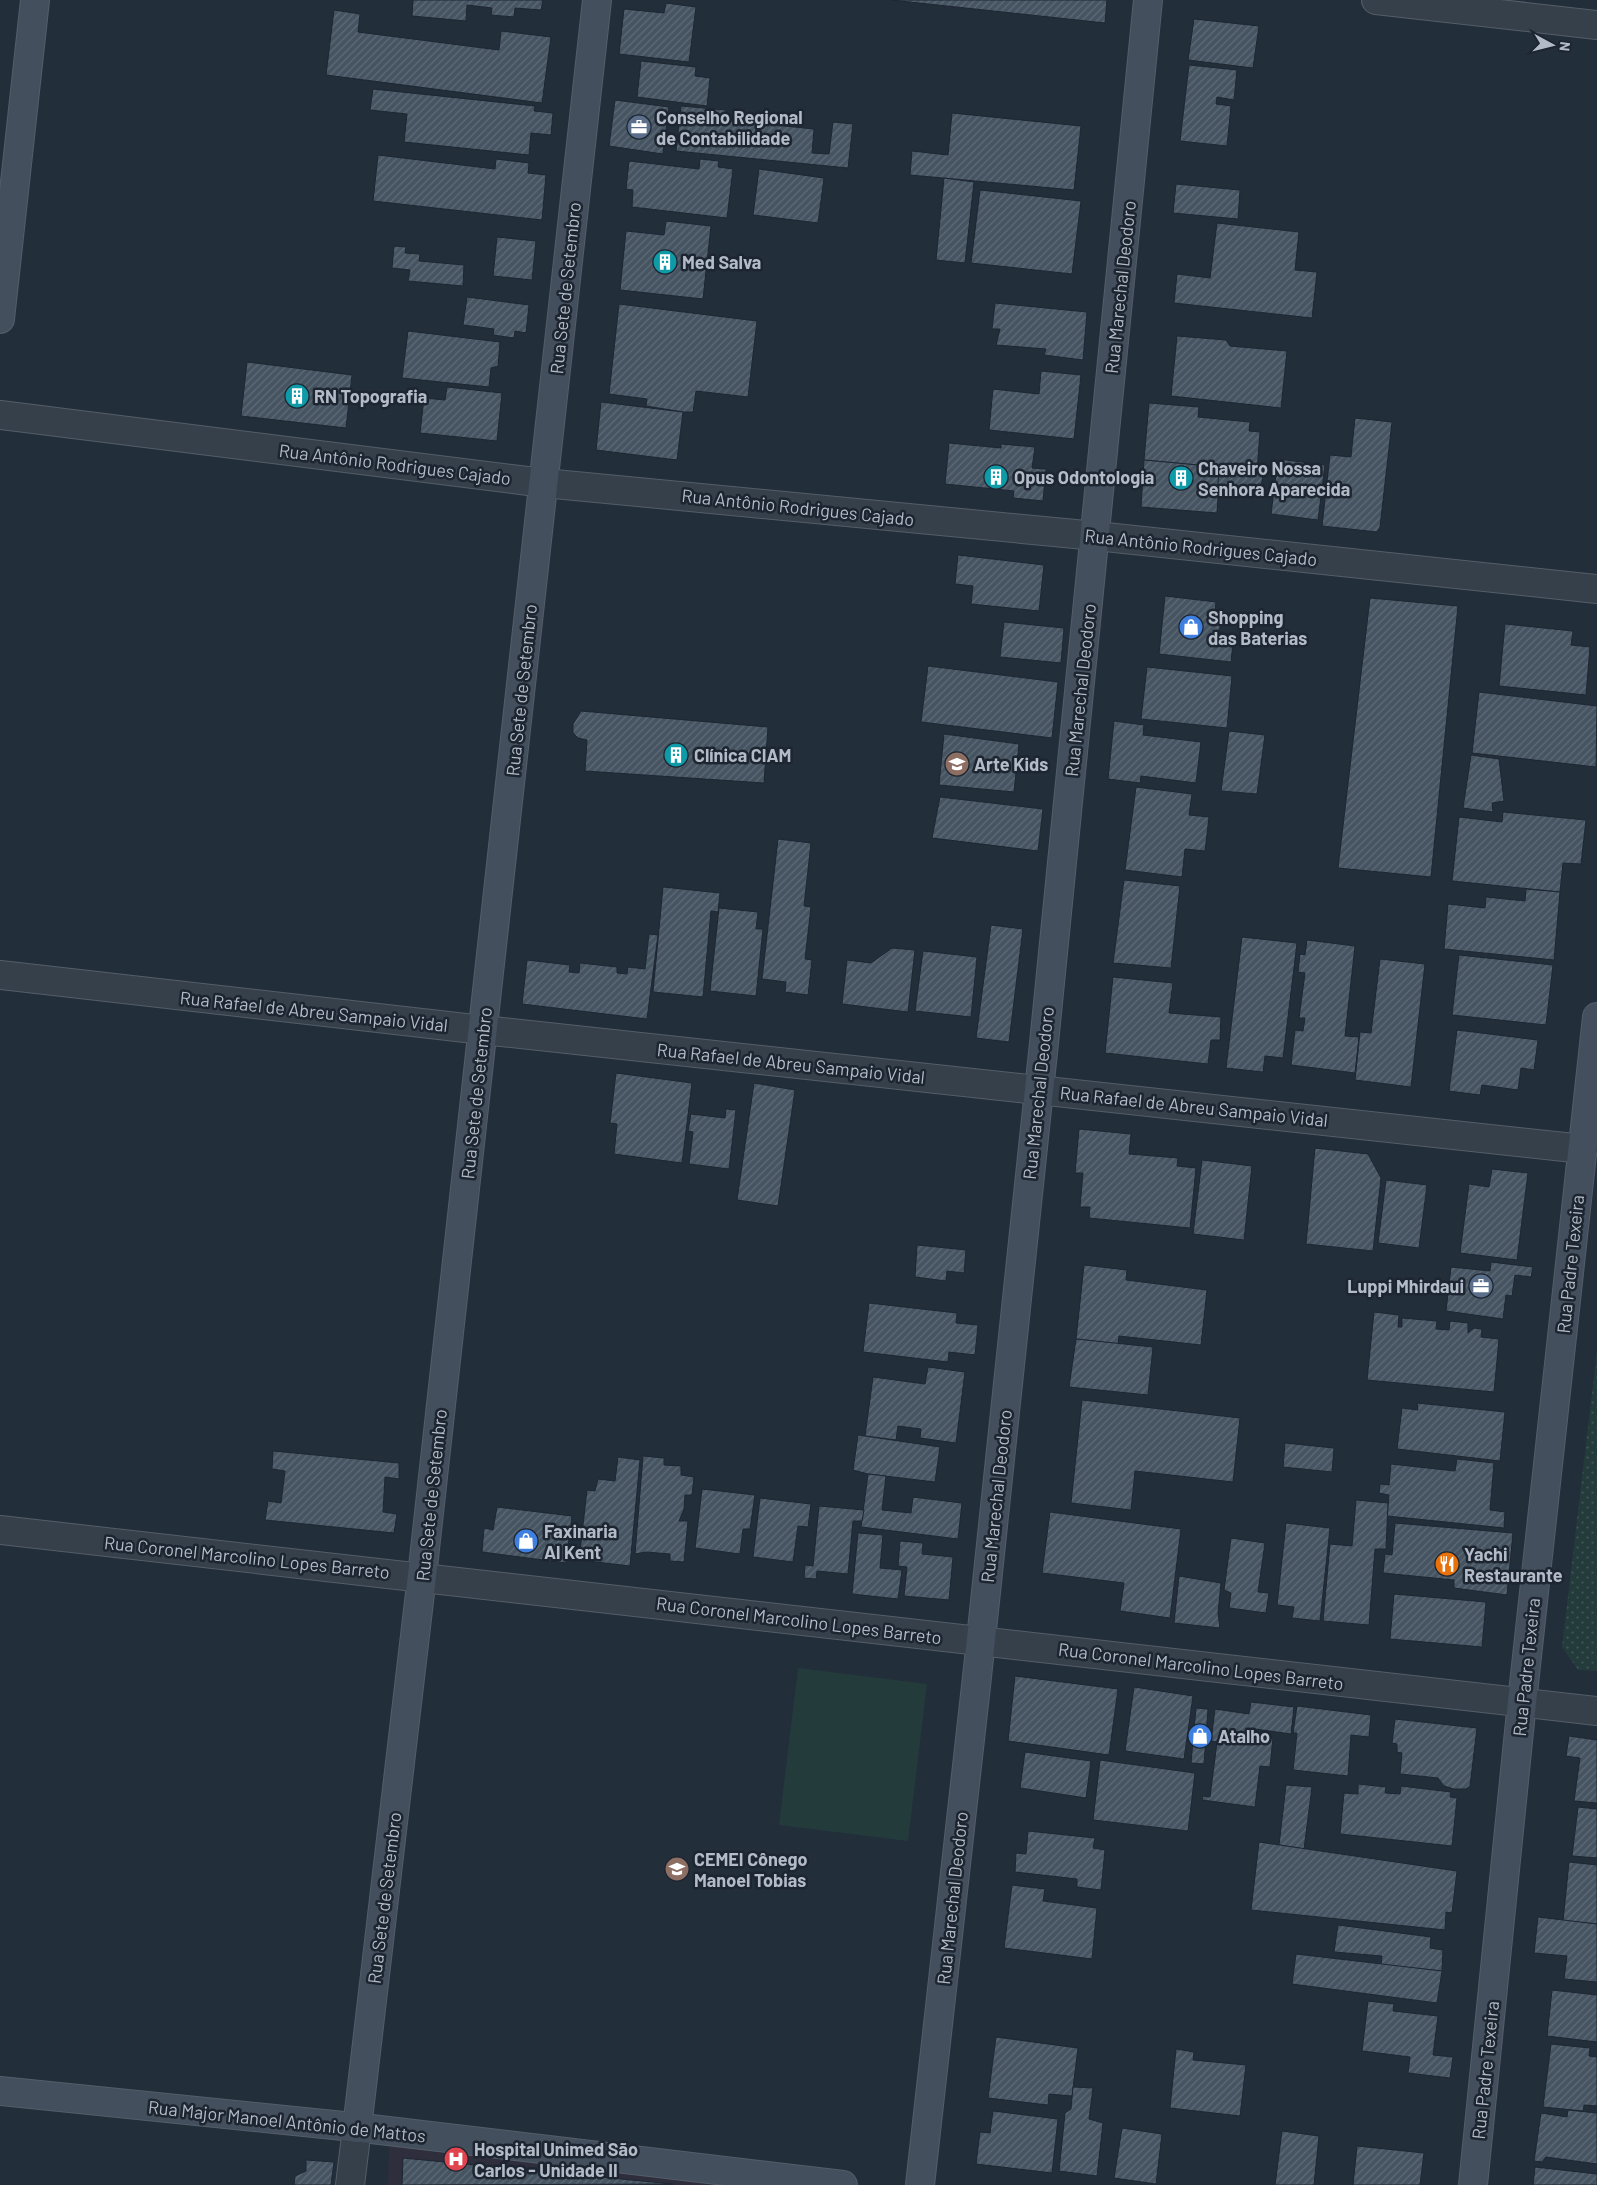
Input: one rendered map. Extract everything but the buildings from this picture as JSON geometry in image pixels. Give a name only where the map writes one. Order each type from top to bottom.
[{"type":"main road","points":[[0,319],[35,0]]},
{"type":"main road","name":"Rua Sete de Setembro","points":[[357,2128],[422,1576],[596,0]]},
{"type":"main road","name":"Rua Marechal Deodoro","points":[[920,2185],[981,1640],[1039,1089],[1096,536],[1148,0]]},
{"type":"main road","name":"Rua Padre Texeira","points":[[1473,2185],[1522,1702],[1597,1017]]},
{"type":"main road","name":"Rua Major Manoel Antônio de Mattos","points":[[0,2091],[357,2128],[843,2185]]},
{"type":"street","points":[[1376,0],[1597,25]]},
{"type":"street","name":"Rua Antônio Rodrigues Cajado","points":[[0,415],[544,482],[1096,536],[1597,588]]},
{"type":"street","name":"Rua Rafael de Abreu Sampaio Vidal","points":[[0,975],[483,1030],[1583,1149]]},
{"type":"street","name":"Rua Coronel Marcolino Lopes Barreto","points":[[0,1530],[422,1576],[1597,1711]]},
{"type":"street","name":"Rua Sete de Setembro","points":[[350,2185],[357,2128]]},
{"type":"shaded area","name":"Hospital Unimed São Carlos - Unidade II","points":[[389,2141],[743,2185],[388,2185]]},
{"type":"green space","points":[[1597,1351],[1597,1671],[1578,1670],[1562,1647]]},
{"type":"green space","points":[[798,1668],[927,1684],[908,1841],[779,1825]]},
{"type":"place","name":"Conselho Regional de Contabilidade","points":[[639,127]]},
{"type":"place","name":"Med Salva","points":[[665,262]]},
{"type":"place","name":"RN Topografia","points":[[297,396]]},
{"type":"place","name":"Opus Odontologia","points":[[996,477]]},
{"type":"place","name":"Chaveiro Nossa Senhora Aparecida","points":[[1181,478]]},
{"type":"place","name":"Shopping das Baterias","points":[[1191,627]]},
{"type":"place","name":"Clínica CIAM","points":[[676,755]]},
{"type":"place","name":"Arte Kids","points":[[957,764]]},
{"type":"place","name":"Luppi Mhirdaui","points":[[1481,1286]]},
{"type":"place","name":"Faxinaria Al Kent","points":[[526,1541]]},
{"type":"place","name":"Yachi Restaurante","points":[[1447,1564]]},
{"type":"place","name":"Atalho","points":[[1200,1736]]},
{"type":"place","name":"CEMEI Cônego Manoel Tobias","points":[[677,1869]]},
{"type":"place","name":"Hospital Unimed São Carlos - Unidade II","points":[[456,2159]]}]
